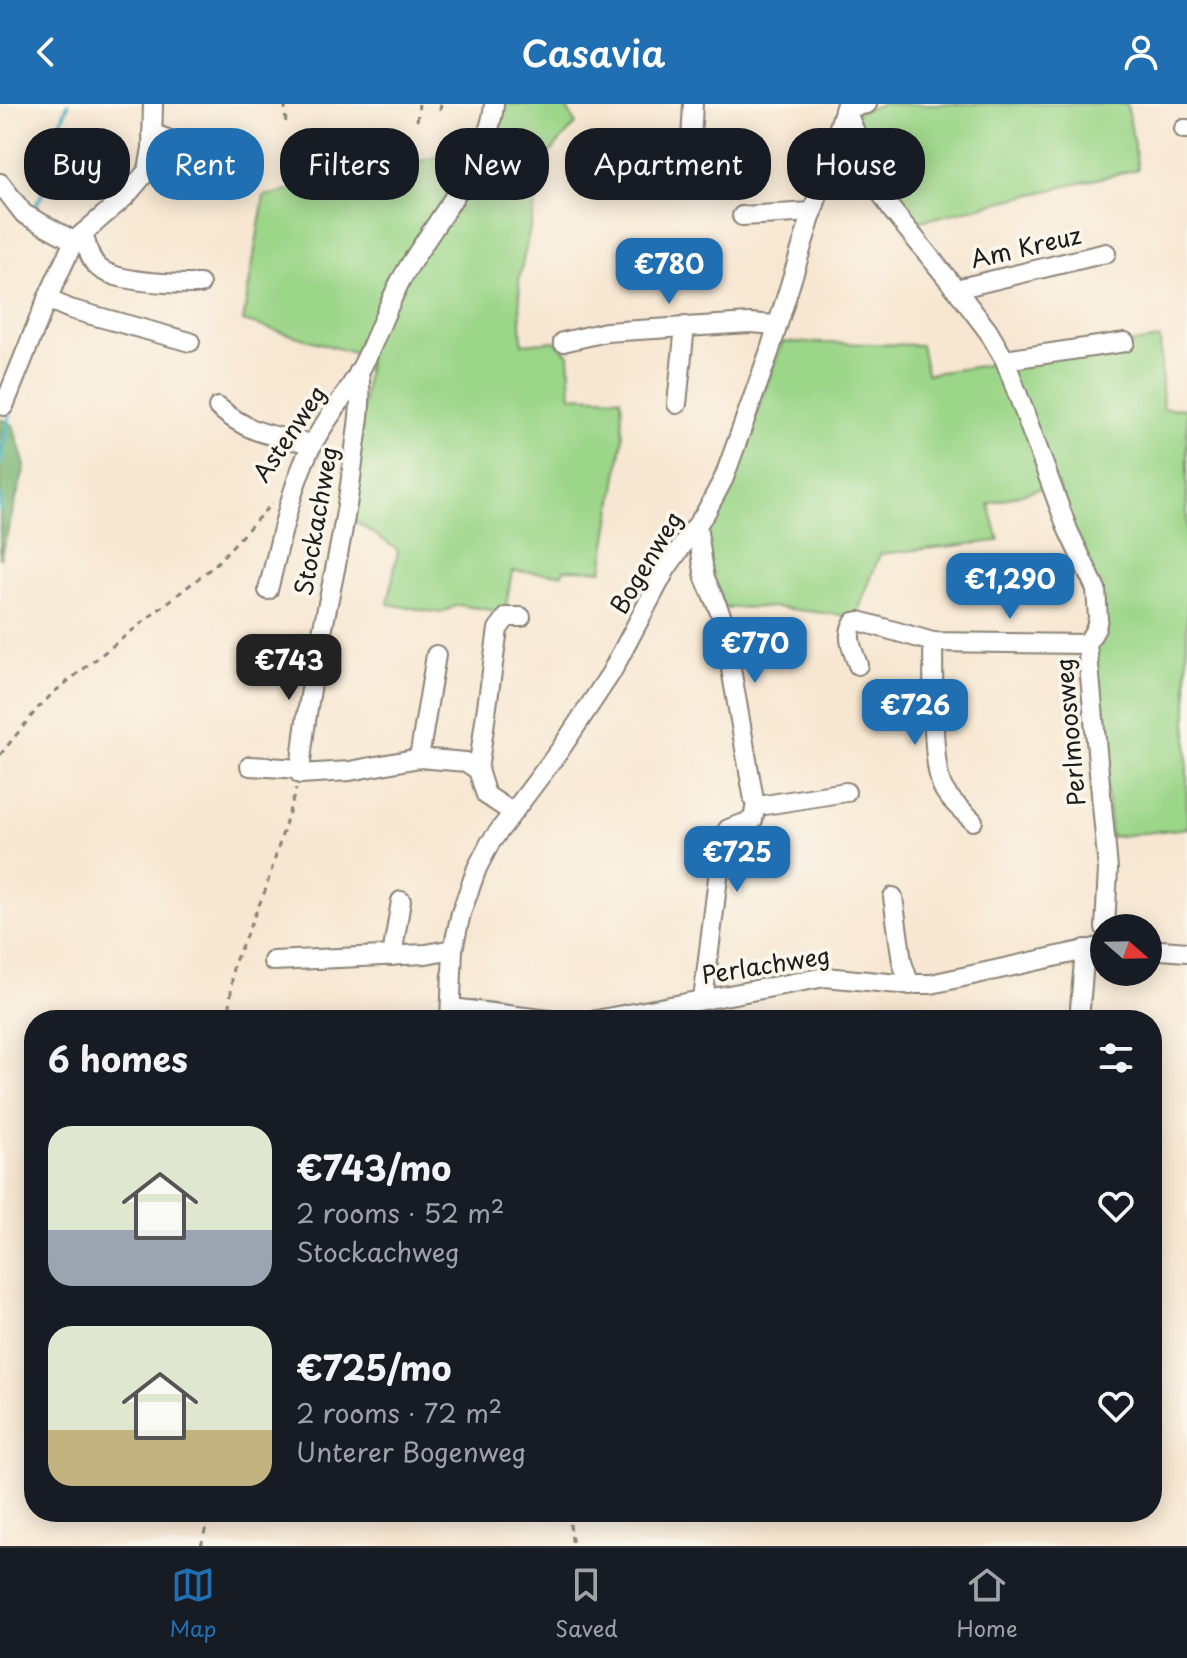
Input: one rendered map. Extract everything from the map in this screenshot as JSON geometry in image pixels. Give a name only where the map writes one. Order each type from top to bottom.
[{"type":"street","points":[[152,128],[153,104]]},
{"type":"street","name":"Astenweg","points":[[268,590],[289,506],[312,444],[359,371],[402,279],[484,142],[491,125],[494,104]]},
{"type":"street","points":[[692,128],[693,104]]},
{"type":"street","points":[[845,106],[867,104]]},
{"type":"street","name":"Bogenweg","points":[[451,1010],[453,949],[472,879],[490,843],[560,750],[606,681],[666,569],[697,526],[727,473],[845,106]]},
{"type":"street","name":"Am Kreuz","points":[[845,106],[881,193],[891,209],[988,331],[1005,360]]},
{"type":"street","points":[[4,406],[47,299],[79,237],[146,173]]},
{"type":"street","points":[[0,183],[24,214],[79,237],[96,266],[109,274],[167,284],[200,284]]},
{"type":"street","points":[[742,216],[813,212]]},
{"type":"street","name":"Am Kreuz","points":[[956,289],[1106,253]]},
{"type":"street","points":[[47,299],[70,309],[190,342]]},
{"type":"street","points":[[563,342],[606,332],[750,323],[777,325]]},
{"type":"street","points":[[677,404],[685,326]]},
{"type":"street","points":[[1005,360],[1125,342]]},
{"type":"street","name":"Perlmoosweg","points":[[1005,360],[1068,530],[1096,589],[1098,618],[1087,644],[1108,869],[1103,914]]},
{"type":"street","name":"Stockachweg","points":[[300,772],[317,650],[347,519],[362,392],[359,371]]},
{"type":"street","points":[[218,407],[244,427],[312,444]]},
{"type":"street","points":[[692,1008],[724,833],[753,820],[756,803],[722,617],[705,578],[697,526]]},
{"type":"street","points":[[512,812],[484,792],[478,770],[498,629],[507,617],[521,617]]},
{"type":"street","points":[[858,665],[851,644],[850,627],[854,622],[933,642],[1087,644]]},
{"type":"street","points":[[933,642],[936,759],[940,780],[948,796],[973,821]]},
{"type":"street","points":[[419,758],[436,655]]},
{"type":"street","points":[[250,766],[300,772],[350,771],[419,758],[466,762],[478,770]]},
{"type":"street","points":[[756,803],[770,805],[846,792]]},
{"type":"street","points":[[893,897],[902,962],[910,985]]},
{"type":"street","points":[[392,956],[401,901]]},
{"type":"street","name":"Perlachweg","points":[[692,1008],[825,977],[910,985],[945,982],[1090,943]]},
{"type":"street","points":[[273,961],[426,954],[453,949]]},
{"type":"street","points":[[1162,950],[1187,952]]},
{"type":"street","points":[[1082,1010],[1090,978]]},
{"type":"path","points":[[285,104],[286,128]]},
{"type":"path","points":[[417,121],[419,104]]},
{"type":"path","points":[[440,110],[441,104]]},
{"type":"path","name":"Astenweg","points":[[0,755],[53,693],[214,566],[275,500]]},
{"type":"path","points":[[230,1010],[233,966],[265,891],[300,772]]},
{"type":"path","points":[[201,1546],[207,1522]]},
{"type":"path","points":[[569,1522],[573,1546]]},
{"type":"green space","points":[[499,104],[564,104],[576,124],[572,128],[565,128],[565,136],[549,154],[549,128],[484,128],[497,119]]},
{"type":"green space","points":[[882,104],[1127,104],[1138,169],[909,224],[890,200],[925,200],[925,128],[861,128],[855,113]]},
{"type":"green space","points":[[435,158],[435,200],[536,200],[519,280],[522,344],[554,341],[569,354],[571,396],[621,398],[623,438],[602,570],[564,569],[562,574],[512,571],[505,612],[458,605],[440,613],[388,604],[398,550],[352,519],[368,357],[243,321],[264,196],[280,192],[280,200],[419,200],[419,161]]},
{"type":"green space","points":[[1160,339],[1163,408],[1187,409],[1187,828],[1111,837],[1093,652],[1103,624],[1057,483],[989,504],[999,541],[880,554],[856,617],[773,607],[725,608],[710,579],[705,525],[733,479],[782,342],[921,345],[927,374]]},
{"type":"green space","points":[[0,419],[13,425],[25,466],[0,559]]},
{"type":"waterway","points":[[32,212],[57,168],[61,151],[58,130],[68,104]]},
{"type":"waterway","points":[[0,464],[11,408]]},
{"type":"waterway","points":[[0,496],[0,510]]}]
